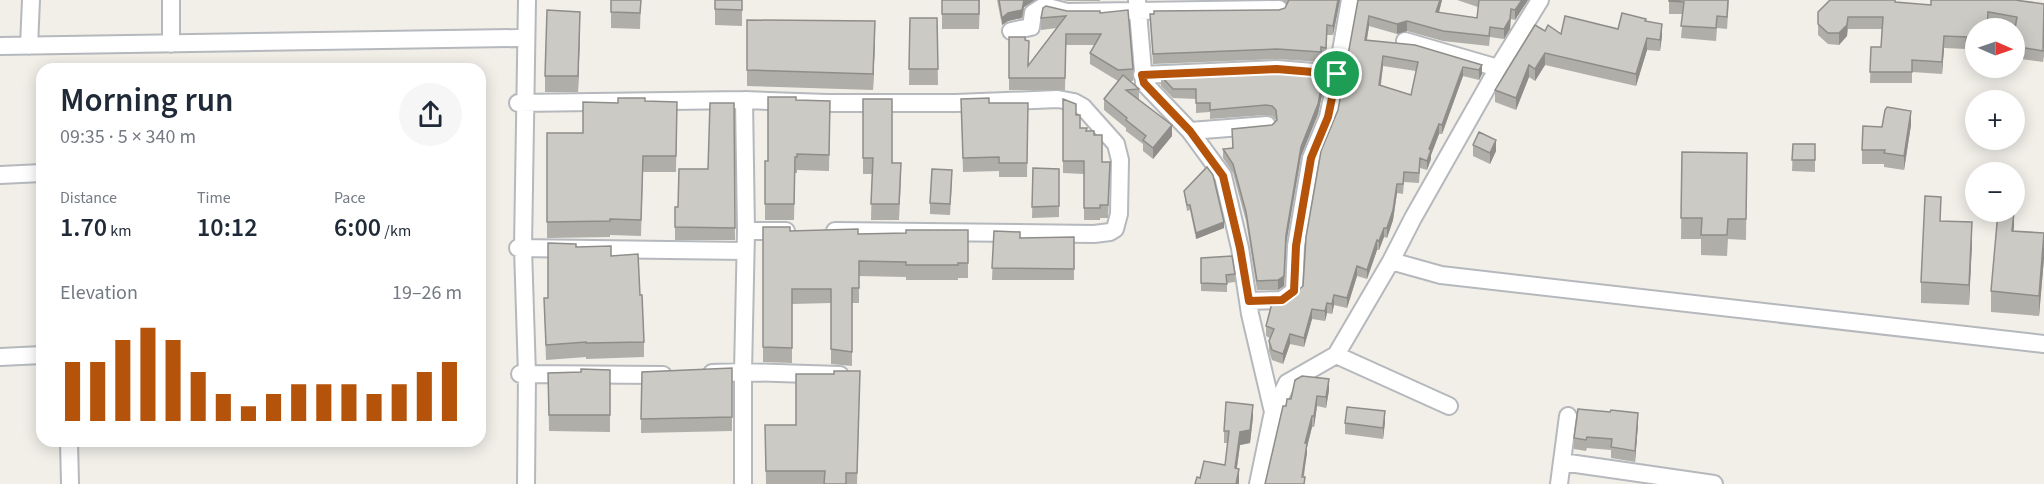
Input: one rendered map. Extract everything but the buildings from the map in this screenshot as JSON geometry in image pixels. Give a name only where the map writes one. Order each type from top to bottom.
[{"type":"street","points":[[29,46],[31,0]]},
{"type":"street","points":[[171,0],[171,44]]},
{"type":"street","points":[[519,0],[522,103]]},
{"type":"street","points":[[526,484],[521,248],[522,103],[527,0]]},
{"type":"street","points":[[1249,301],[1282,300],[1294,291],[1296,246],[1311,158],[1328,117],[1350,0]]},
{"type":"street","points":[[1258,484],[1273,412],[1287,383],[1336,355],[1498,68],[1540,0]]},
{"type":"street","points":[[1011,32],[1031,27],[1033,13],[1044,6],[1067,12],[1137,5],[1279,9]]},
{"type":"street","points":[[1137,5],[1144,83],[1190,131],[1223,176],[1273,412]]},
{"type":"street","points":[[0,46],[519,38]]},
{"type":"street","points":[[1405,41],[1498,68]]},
{"type":"street","points":[[1142,75],[1277,69],[1337,74]]},
{"type":"street","points":[[522,103],[744,100],[827,103],[956,103],[1058,99],[1074,102],[1083,107],[1112,137],[1119,152],[1119,214],[1115,229],[1110,232],[1094,234],[746,231]]},
{"type":"street","points":[[743,484],[746,251],[744,100]]},
{"type":"street","points":[[1190,131],[1267,125]]},
{"type":"street","points":[[0,175],[36,173]]},
{"type":"street","points":[[521,248],[746,251]]},
{"type":"street","points":[[1391,261],[1441,275],[2044,344]]},
{"type":"street","points":[[0,357],[36,355]]},
{"type":"street","points":[[1336,355],[1449,406]]},
{"type":"street","points":[[699,374],[743,372],[846,375]]},
{"type":"street","points":[[523,375],[677,375]]},
{"type":"street","points":[[519,484],[523,375]]},
{"type":"street","points":[[1559,484],[1568,416]]},
{"type":"street","points":[[69,447],[70,484]]},
{"type":"street","points":[[1562,462],[1714,484]]},
{"type":"route","points":[[1277,69],[1337,74],[1328,117],[1311,158],[1296,246],[1294,291],[1282,300],[1249,301],[1240,248],[1223,176],[1190,131],[1144,83],[1142,75],[1277,69]]}]
